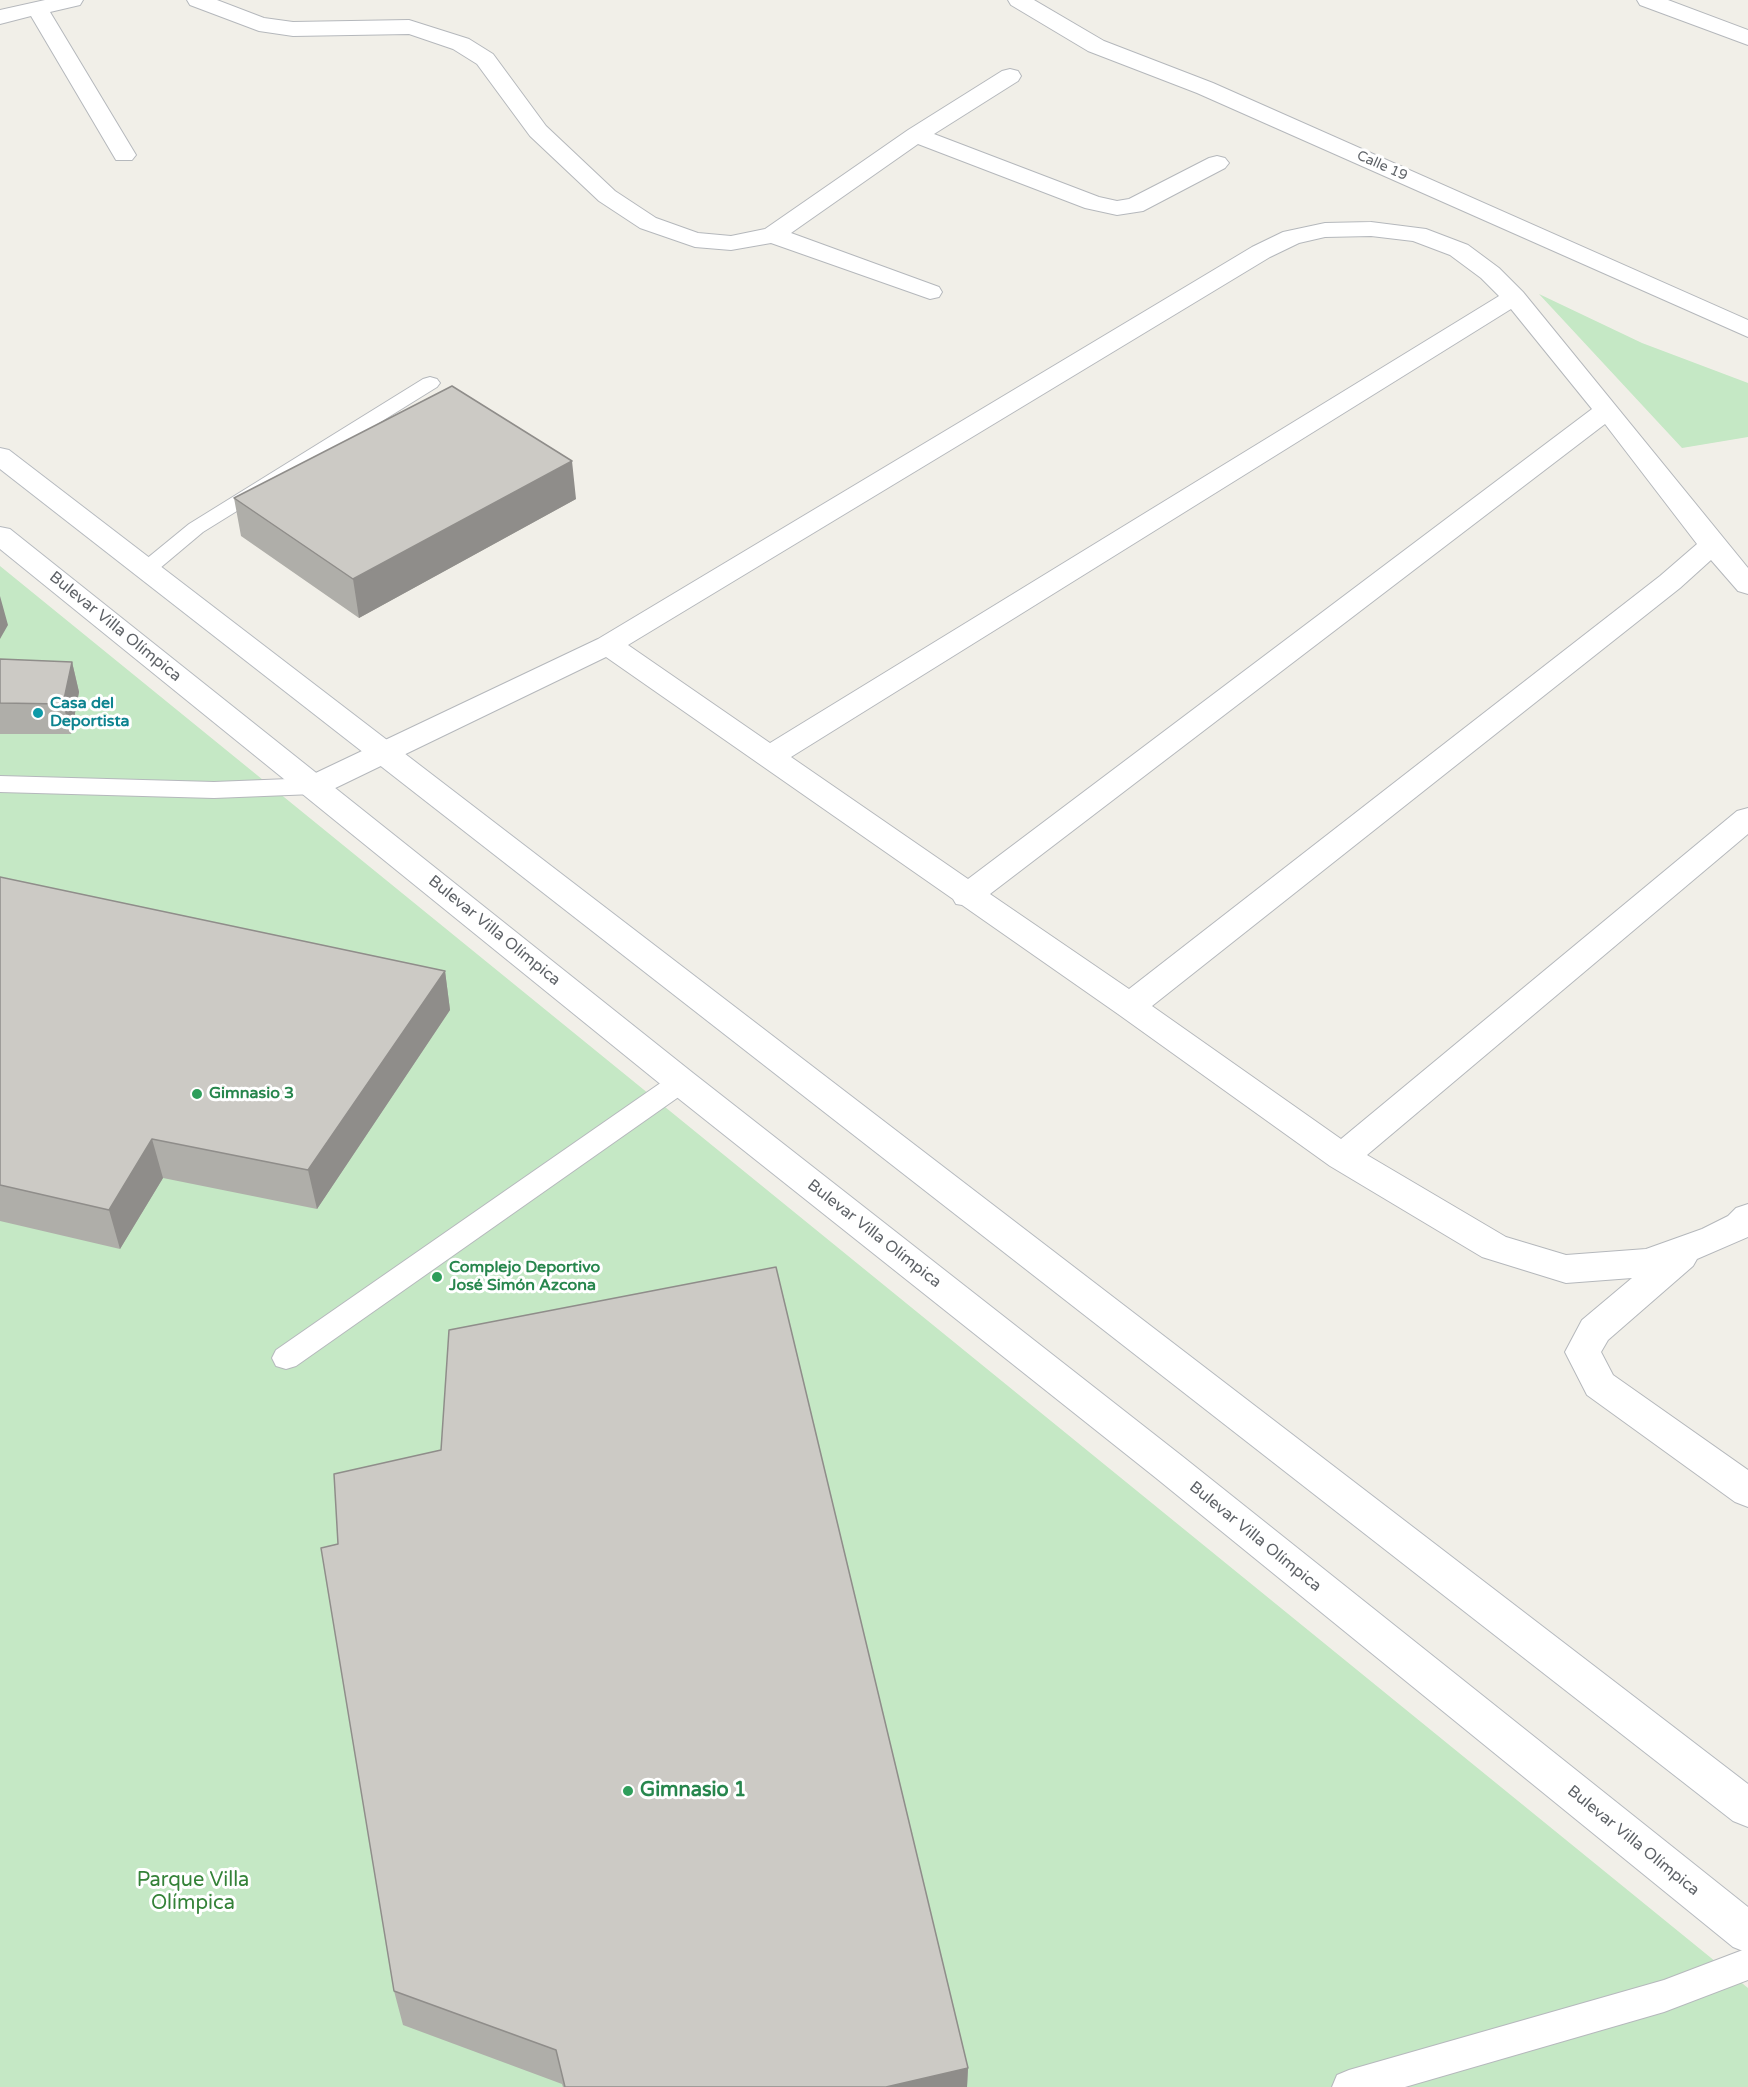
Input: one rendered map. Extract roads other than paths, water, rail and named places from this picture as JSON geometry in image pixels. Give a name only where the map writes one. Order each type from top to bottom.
[{"type":"street","points":[[0,17],[72,0]]},
{"type":"street","points":[[198,0],[259,24],[293,29],[409,27],[461,44],[485,59],[538,131],[607,196],[648,223],[696,240],[731,243],[773,235],[916,135],[1010,76]]},
{"type":"street","name":"Calle 19","points":[[1019,0],[1096,46],[1206,88],[1748,329]]},
{"type":"street","points":[[1648,0],[1748,38]]},
{"type":"street","points":[[37,8],[124,155]]},
{"type":"street","points":[[916,135],[1094,203],[1117,208],[1135,206],[1217,163]]},
{"type":"street","points":[[314,786],[608,645],[1261,252],[1292,237],[1336,230],[1371,229],[1417,234],[1459,250],[1490,273],[1514,297],[1607,410],[1712,545],[1748,585]]},
{"type":"street","points":[[773,235],[930,292]]},
{"type":"street","points":[[769,757],[1514,297]]},
{"type":"street","points":[[967,896],[1607,410]]},
{"type":"street","points":[[0,456],[380,753],[1748,1808]]},
{"type":"street","name":"Bulevar Villa Olímpica","points":[[0,536],[681,1082],[1169,1467],[1748,1933]]},
{"type":"street","points":[[1130,1006],[1670,582],[1712,545]]},
{"type":"street","points":[[608,645],[967,896],[1130,1006],[1341,1157],[1494,1247],[1566,1269],[1648,1263],[1689,1249],[1745,1224]]},
{"type":"street","points":[[1341,1157],[1748,818]]},
{"type":"street","points":[[1689,1249],[1595,1330],[1583,1352],[1600,1384],[1748,1491]]},
{"type":"lane","points":[[145,569],[196,528],[430,383]]},
{"type":"lane","points":[[0,784],[214,790],[314,786]]},
{"type":"lane","points":[[286,1358],[681,1082]]},
{"type":"lane","points":[[1349,2087],[1626,2005],[1664,1996],[1748,1964]]},
{"type":"place","name":"Casa del Deportista","points":[[38,713]]},
{"type":"place","name":"Gimnasio 3","points":[[197,1094]]},
{"type":"place","name":"Complejo Deportivo José Simón Azcona","points":[[437,1277]]},
{"type":"place","name":"Gimnasio 1","points":[[628,1791]]},
{"type":"park label","name":"Parque Villa Olímpica","points":[[193,1892]]}]
